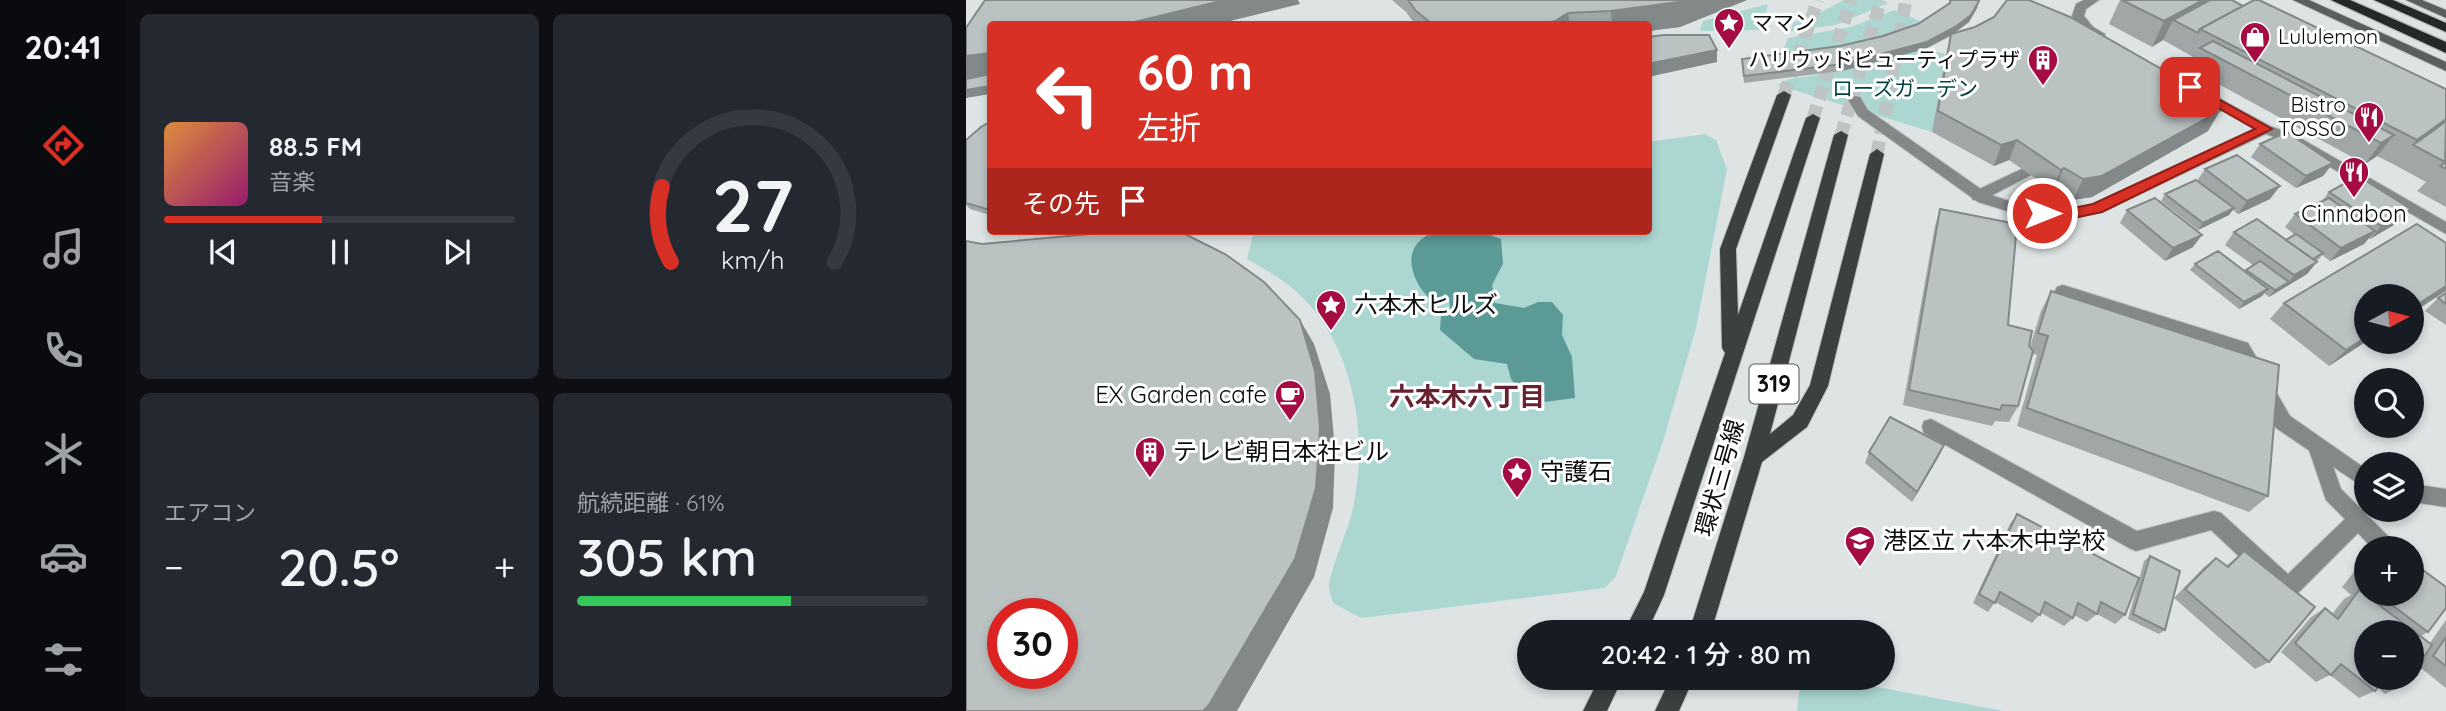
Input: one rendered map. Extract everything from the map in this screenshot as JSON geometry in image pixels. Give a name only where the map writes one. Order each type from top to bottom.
[{"type":"highway","points":[[2338,0],[2446,48]]},
{"type":"highway","points":[[2381,0],[2446,28]]},
{"type":"main road","points":[[2300,0],[2446,67]]},
{"type":"main road","points":[[2412,0],[2446,15]]},
{"type":"main road","points":[[1732,362],[1728,249],[1784,95]]},
{"type":"main road","name":"319","points":[[1732,362],[1813,118]]},
{"type":"main road","name":"環状三号線","points":[[1704,620],[1754,457],[1841,135]]},
{"type":"main road","points":[[1754,457],[1800,421],[1819,386],[1877,154]]},
{"type":"main road","name":"環状三号線","points":[[1641,620],[1653,595],[1732,362]]},
{"type":"main road","points":[[1595,711],[1606,690]]},
{"type":"main road","points":[[1667,711],[1676,690]]},
{"type":"street","points":[[2093,0],[2080,8],[2078,16],[2089,30],[2111,42]]},
{"type":"street","points":[[2190,87],[2265,129],[2290,138],[2446,229]]},
{"type":"street","points":[[1855,100],[1863,113],[1978,196],[2020,210],[2064,215],[2097,208],[2265,129]]},
{"type":"street","points":[[1978,196],[2026,172]]},
{"type":"street","points":[[2063,291],[2242,348],[2283,422],[2354,472]]},
{"type":"street","points":[[1931,427],[2136,541],[2214,520],[2288,588],[2356,522]]},
{"type":"street","points":[[2318,447],[2333,494],[2354,516]]},
{"type":"street","points":[[2424,495],[2446,498]]},
{"type":"street","points":[[2360,522],[2374,536]]},
{"type":"green space","points":[[1844,0],[1881,0],[1888,3],[1836,25],[1790,31],[1794,22],[1812,17]]},
{"type":"green space","points":[[1768,4],[1761,30],[1700,31],[1703,21]]},
{"type":"green space","points":[[1895,10],[1926,24],[1916,31],[1779,62],[1788,38],[1851,27]]},
{"type":"green space","name":"ローズガーデン","points":[[1925,49],[1946,54],[1932,132],[1777,85],[1790,79],[1842,71]]},
{"type":"green space","points":[[1705,134],[1716,140],[1727,169],[1696,328],[1664,438],[1616,576],[1605,588],[1361,618],[1333,603],[1329,589],[1330,580],[1351,516],[1357,488],[1358,428],[1354,398],[1346,369],[1319,317],[1288,285],[1247,259],[1253,235],[1652,235],[1652,142]]},
{"type":"green space","points":[[1799,690],[1893,690],[2003,711],[1797,711]]},
{"type":"shaded area","points":[[1490,235],[1501,239],[1503,264],[1492,285],[1495,303],[1524,308],[1538,302],[1552,302],[1563,315],[1562,335],[1572,357],[1575,398],[1529,404],[1511,379],[1507,364],[1474,359],[1440,330],[1441,316],[1450,308],[1449,297],[1428,297],[1416,279],[1411,260],[1417,243],[1425,237]]},
{"type":"building","points":[[985,0],[1225,0],[1138,21],[987,21],[987,53],[966,56],[966,28]]},
{"type":"building","points":[[1408,0],[1684,0],[1611,11],[1568,13],[1555,21],[1428,21]]},
{"type":"building","points":[[1950,0],[1979,1],[1971,15],[1927,42],[1843,64],[1744,76],[1742,59],[1840,46],[1883,36],[1918,24],[1950,3]]},
{"type":"building","name":"ハリウッドビューティプラザ","points":[[2007,0],[2029,0],[2070,17],[2214,99],[2220,111],[2102,176],[2083,179],[2064,168],[2061,170],[2017,140],[2001,145],[1938,111],[1951,34],[1975,27],[1994,17]]},
{"type":"building","points":[[2122,0],[2203,0],[2164,21]]},
{"type":"building","points":[[2210,0],[2232,0],[2243,6],[2200,29],[2198,33],[2173,20]]},
{"type":"building","points":[[2254,0],[2259,0],[2446,89],[2446,119],[2417,140],[2200,29]]},
{"type":"building","points":[[1709,35],[1717,50],[1652,63],[1652,36]]},
{"type":"building","points":[[2213,41],[2394,135],[2381,143],[2200,48]]},
{"type":"building","points":[[987,75],[987,86],[966,90],[966,79]]},
{"type":"building","points":[[2446,121],[2445,162],[2413,145]]},
{"type":"building","points":[[987,124],[987,209],[966,203],[966,140]]},
{"type":"building","points":[[2287,132],[2333,163],[2306,176],[2260,144]]},
{"type":"building","points":[[2237,155],[2280,186],[2247,201],[2205,169]]},
{"type":"building","points":[[2358,176],[2411,209],[2381,226],[2329,192]]},
{"type":"building","points":[[2196,180],[2234,208],[2203,223],[2165,194]]},
{"type":"building","points":[[2155,198],[2202,235],[2173,248],[2127,210]]},
{"type":"building","points":[[2329,198],[2375,231],[2341,248],[2295,214]]},
{"type":"building","points":[[1940,209],[2017,224],[2008,325],[2032,331],[2029,346],[2033,351],[2018,406],[2002,405],[2000,410],[1909,390]]},
{"type":"building","points":[[2257,219],[2317,262],[2294,275],[2234,232]]},
{"type":"building","points":[[2417,224],[2446,243],[2446,286],[2424,300],[2424,284],[2354,284],[2354,345],[2346,350],[2284,303]]},
{"type":"building","points":[[2296,234],[2323,253],[2313,259],[2286,240]]},
{"type":"building","name":"テレビ朝日本社ビル","points":[[1080,235],[1187,235],[1225,254],[1264,282],[1300,320],[1315,371],[1320,428],[1316,488],[1295,559],[1203,711],[966,711],[966,241],[982,244]]},
{"type":"building","points":[[2218,251],[2268,289],[2244,302],[2195,264]]},
{"type":"building","points":[[2260,261],[2289,282],[2275,290],[2246,270]]},
{"type":"building","points":[[2051,291],[2279,365],[2268,496],[2027,408],[2048,336],[2038,333]]},
{"type":"building","points":[[2446,293],[2446,304],[2438,298]]},
{"type":"building","points":[[1890,417],[1944,445],[1917,492],[1869,452]]},
{"type":"building","points":[[2017,514],[2139,578],[2125,615],[2101,602],[2097,614],[2078,603],[2073,618],[2045,602],[2040,615],[2000,592],[1995,603],[1979,594]]},
{"type":"building","points":[[2244,551],[2315,607],[2269,662],[2185,589],[2216,558],[2228,567]]},
{"type":"building","points":[[2150,556],[2180,571],[2165,630],[2133,614]]},
{"type":"building","points":[[2424,571],[2446,587],[2446,608],[2428,632],[2424,629],[2424,620],[2412,620],[2393,606],[2424,606]]},
{"type":"building","points":[[2354,597],[2354,606],[2380,606],[2399,620],[2354,620],[2354,674],[2341,664],[2331,675],[2295,643],[2325,608],[2338,619]]},
{"type":"building","points":[[2446,637],[2446,666],[2433,656]]},
{"type":"building","points":[[2424,639],[2432,645],[2424,657]]},
{"type":"tunnel","points":[[1784,95],[1818,0]]},
{"type":"tunnel","points":[[1813,118],[1851,0]]},
{"type":"tunnel","points":[[1841,135],[1881,0]]},
{"type":"tunnel","points":[[1877,154],[1906,0]]},
{"type":"place","name":"ママン","points":[[1729,50]]},
{"type":"place","name":"Lululemon","points":[[2255,64]]},
{"type":"place","name":"ハリウッドビューティプラザ","points":[[2043,87]]},
{"type":"place","name":"Bistro TOSSO","points":[[2369,144]]},
{"type":"place","name":"Cinnabon","points":[[2354,199]]},
{"type":"place","name":"六本木ヒルズ","points":[[1331,332]]},
{"type":"place","name":"EX Garden cafe","points":[[1290,422]]},
{"type":"place","name":"テレビ朝日本社ビル","points":[[1150,479]]},
{"type":"place","name":"守護石","points":[[1517,499]]},
{"type":"place","name":"港区立 六本木中学校","points":[[1860,568]]},
{"type":"district","name":"六本木六丁目","points":[[1467,397]]},
{"type":"route","points":[[2042,213],[2064,215],[2097,208],[2265,129],[2190,87]]}]
